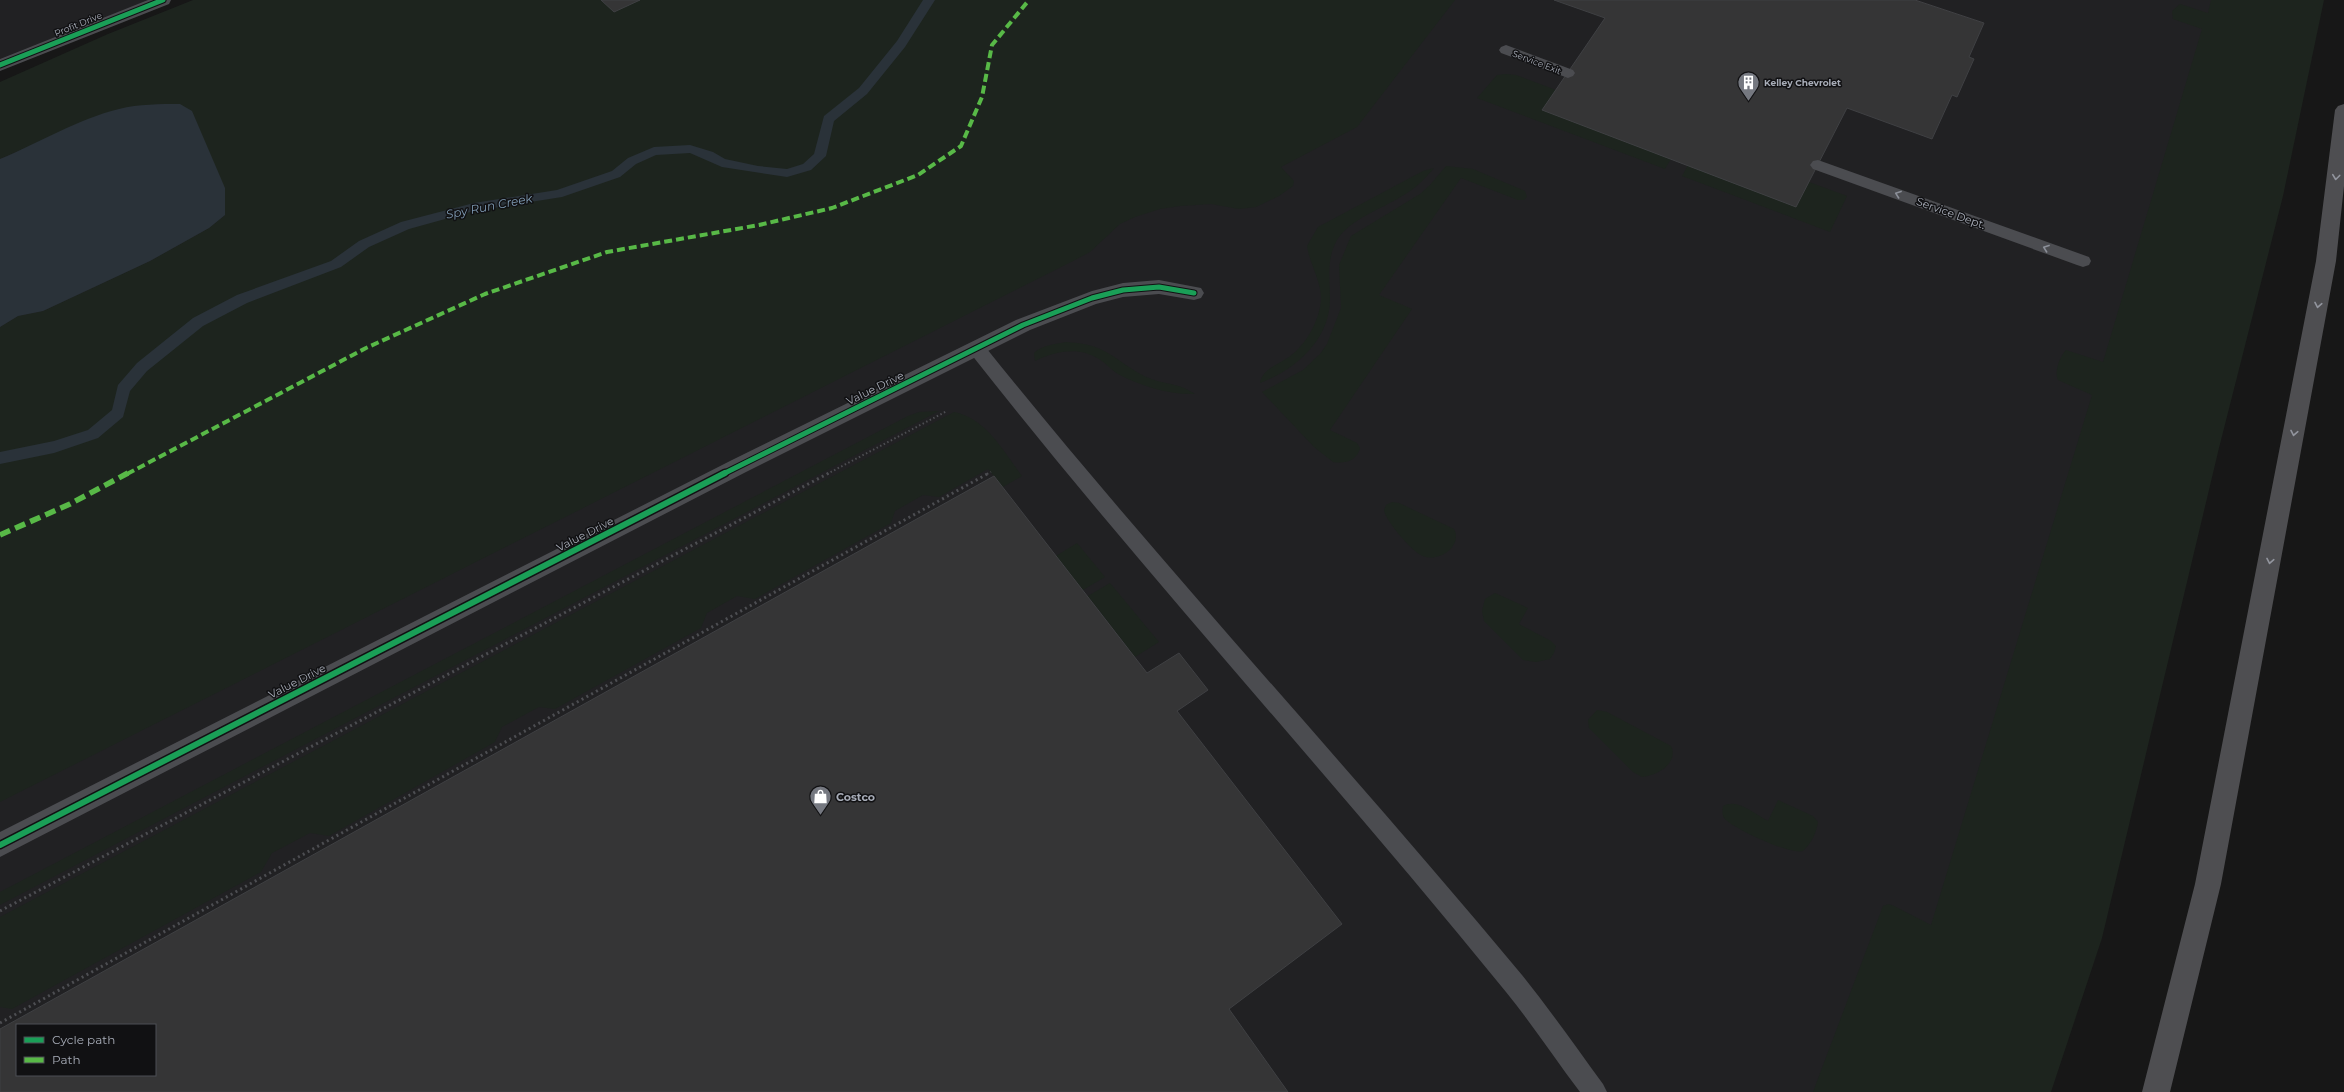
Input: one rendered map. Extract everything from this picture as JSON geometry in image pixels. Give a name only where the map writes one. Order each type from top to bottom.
[{"type":"highway","points":[[2156,1092],[2208,884],[2326,261],[2344,110]]},
{"type":"street","name":"Profit Drive","points":[[0,65],[163,0]]},
{"type":"street","name":"Value Drive","points":[[0,845],[732,470],[1023,326],[1092,298],[1117,291],[1159,287],[1194,293]]},
{"type":"lane","name":"Service Exit","points":[[1506,50],[1568,73]]},
{"type":"lane","name":"Service Dept.","points":[[1818,165],[2083,261]]},
{"type":"lane","points":[[977,349],[1061,455],[1293,723],[1515,985],[1595,1092]]},
{"type":"path","points":[[0,911],[947,411]]},
{"type":"path","points":[[0,1022],[991,472]]},
{"type":"shaded area","points":[[0,0],[150,0],[0,59]]},
{"type":"shaded area","points":[[193,0],[1455,0],[1357,127],[1281,167],[1294,181],[1293,186],[1279,196],[1256,207],[1239,209],[1211,204],[1160,209],[1135,217],[1120,224],[1090,252],[1075,260],[0,802],[0,327],[18,316],[43,311],[150,261],[209,228],[225,215],[225,188],[161,104],[119,109],[98,116],[0,159],[0,82],[108,34]]},
{"type":"shaded area","points":[[222,0],[2273,0],[2040,1092],[0,1092],[0,90]]},
{"type":"shaded area","points":[[2211,0],[2324,0],[2283,196],[2219,448],[2102,938],[2051,1092],[1813,1092],[1883,906],[1889,904],[1931,925],[2092,395],[2058,380],[2058,364],[2066,350],[2103,362],[2202,29],[2173,19],[2172,11],[2180,4],[2208,13]]},
{"type":"shaded area","points":[[1497,75],[1516,75],[1556,90],[1542,110],[1671,159],[1665,169],[1477,98]]},
{"type":"shaded area","points":[[180,104],[192,111],[225,188],[225,215],[209,228],[150,261],[43,311],[18,316],[0,327],[0,159],[104,113],[134,106]]},
{"type":"shaded area","points":[[1688,165],[1796,207],[1809,182],[1847,196],[1830,232],[1682,176]]},
{"type":"shaded area","points":[[1446,166],[1473,169],[1525,191],[1527,197],[1524,200],[1518,200],[1461,178],[1379,295],[1412,309],[1330,430],[1357,443],[1360,448],[1356,456],[1350,461],[1333,462],[1314,447],[1262,392],[1303,370],[1320,354],[1327,344],[1341,308],[1339,265],[1351,236],[1420,194],[1430,185]]},
{"type":"shaded area","points":[[1434,168],[1411,190],[1358,220],[1337,240],[1331,255],[1329,269],[1330,299],[1324,328],[1308,352],[1298,362],[1260,383],[1264,374],[1268,370],[1289,357],[1301,346],[1311,331],[1318,315],[1321,292],[1310,260],[1307,246],[1318,227],[1423,171]]},
{"type":"shaded area","points":[[1066,342],[1096,347],[1107,352],[1131,369],[1144,376],[1178,386],[1195,394],[1175,393],[1155,389],[1136,382],[1118,374],[1104,362],[1083,352],[1067,351],[1035,361],[1034,353],[1037,350],[1049,345]]},
{"type":"shaded area","points":[[939,411],[0,905],[0,892],[908,416],[919,412]]},
{"type":"shaded area","points":[[954,412],[965,415],[976,421],[985,429],[1001,447],[1022,476],[1003,487],[988,469],[939,497],[923,495],[895,511],[891,523],[755,599],[737,596],[707,613],[701,628],[555,709],[539,707],[502,727],[495,742],[329,836],[310,833],[272,853],[261,872],[12,1009],[0,1007],[0,917]]},
{"type":"shaded area","points":[[1392,502],[1399,503],[1454,529],[1456,535],[1455,541],[1448,552],[1429,558],[1418,554],[1400,536],[1386,515],[1384,510],[1386,505]]},
{"type":"shaded area","points":[[1077,543],[1105,577],[1083,590],[1056,556]]},
{"type":"shaded area","points":[[1110,583],[1159,642],[1135,657],[1088,596]]},
{"type":"shaded area","points":[[1495,593],[1528,608],[1519,624],[1551,641],[1556,646],[1550,659],[1536,662],[1523,660],[1484,621],[1482,611],[1485,599]]},
{"type":"shaded area","points":[[1597,710],[1607,712],[1671,746],[1673,752],[1669,763],[1665,768],[1648,776],[1642,777],[1633,772],[1589,728],[1588,720]]},
{"type":"shaded area","points":[[1778,800],[1813,816],[1818,822],[1813,838],[1803,851],[1787,849],[1764,841],[1741,830],[1723,816],[1723,806],[1734,804],[1746,808],[1768,821]]},
{"type":"building","points":[[601,0],[640,0],[614,12]]},
{"type":"building","name":"Kelley Chevrolet","points":[[1554,0],[1915,0],[1984,23],[1969,57],[1974,59],[1957,97],[1952,95],[1932,139],[1847,108],[1796,207],[1542,110],[1605,18]]},
{"type":"building","name":"Costco","points":[[994,476],[1147,673],[1179,653],[1208,690],[1177,711],[1342,924],[1229,1009],[1288,1092],[0,1092],[0,1029]]},
{"type":"waterway","name":"Spy Run Creek","points":[[0,458],[54,447],[93,434],[118,413],[123,389],[142,367],[198,322],[242,299],[336,264],[364,244],[405,225],[474,207],[558,194],[616,174],[632,161],[654,151],[690,149],[709,155],[722,163],[758,170],[787,173],[807,167],[820,156],[828,119],[863,91],[901,44],[929,0]]},
{"type":"marked path","points":[[0,535],[70,504],[366,348],[485,294],[607,252],[759,225],[832,208],[918,175],[961,146],[982,97],[992,45],[1029,0]]},
{"type":"cycle path","points":[[0,65],[163,0]]},
{"type":"cycle path","points":[[0,845],[739,466],[1023,325],[1092,298],[1123,290],[1159,287],[1194,293]]},
{"type":"place","name":"Kelley Chevrolet","points":[[1748,102]]},
{"type":"place","name":"Costco","points":[[820,816]]}]
